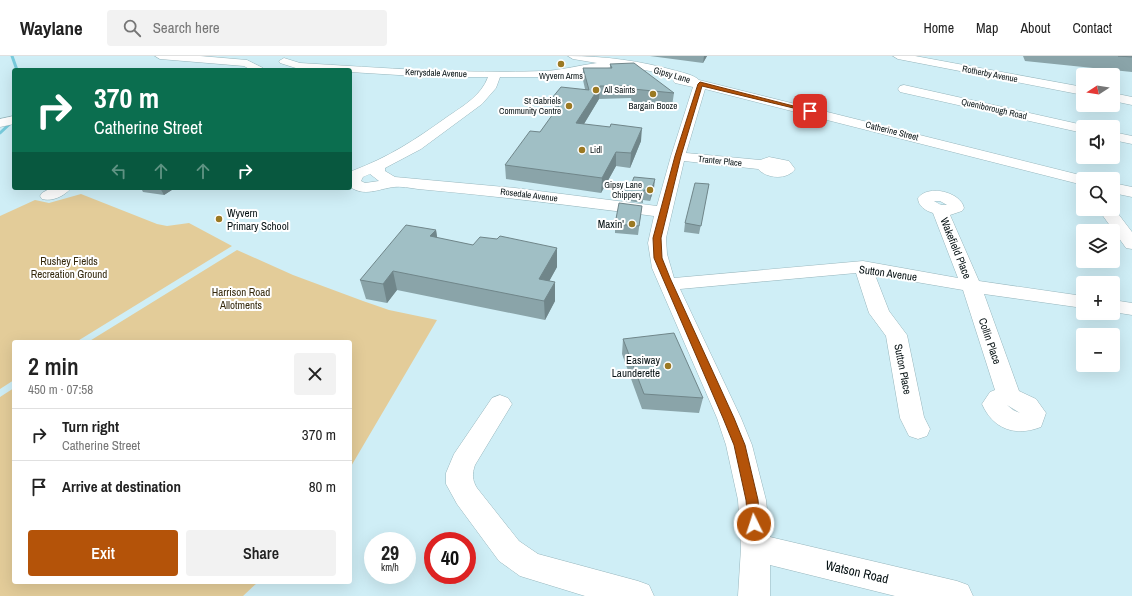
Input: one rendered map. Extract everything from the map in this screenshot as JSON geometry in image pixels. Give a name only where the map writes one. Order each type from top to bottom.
[{"type":"street","name":"Kerrysdale Avenue","points":[[160,56],[247,63],[265,66],[332,68]]},
{"type":"street","points":[[265,66],[296,56]]},
{"type":"street","name":"Rotherby Avenue","points":[[898,56],[1076,91]]},
{"type":"street","points":[[602,62],[622,58]]},
{"type":"street","name":"Gipsy Lane","points":[[622,58],[635,69],[679,81],[688,86],[697,94]]},
{"type":"street","name":"Gipsy Lane","points":[[622,58],[683,76],[697,94]]},
{"type":"street","name":"Kerrysdale Avenue","points":[[352,69],[431,74],[556,74],[570,72],[581,61],[602,62]]},
{"type":"street","points":[[602,62],[635,69]]},
{"type":"street","name":"Rosedale Avenue","points":[[395,182],[362,188],[353,182],[357,174],[378,166],[416,146],[478,101],[490,88],[494,74]]},
{"type":"street","points":[[679,81],[697,94],[678,156],[663,212],[656,247],[658,258],[668,284],[729,418],[739,445],[752,500],[756,548],[754,596]]},
{"type":"street","name":"Queniborough Road","points":[[904,89],[1076,127]]},
{"type":"street","name":"Catherine Street","points":[[697,94],[730,91],[1076,178]]},
{"type":"street","points":[[1120,98],[1132,101]]},
{"type":"street","points":[[0,123],[12,120]]},
{"type":"street","points":[[1120,137],[1132,140]]},
{"type":"street","name":"Tranter Place","points":[[678,156],[763,165]]},
{"type":"street","name":"Rosedale Avenue","points":[[378,166],[377,173],[387,180],[395,182],[515,193],[663,212]]},
{"type":"street","points":[[1120,189],[1132,192]]},
{"type":"street","points":[[48,196],[59,190]]},
{"type":"street","name":"Wakefield Place","points":[[940,210],[971,286]]},
{"type":"street","points":[[1111,216],[1132,244]]},
{"type":"street","name":"Sutton Avenue","points":[[668,284],[863,267],[971,286],[1076,301]]},
{"type":"street","name":"Sutton Place","points":[[863,267],[879,313],[896,335],[912,418],[918,429]]},
{"type":"street","name":"Collin Place","points":[[971,286],[1009,397]]},
{"type":"street","points":[[1120,307],[1132,309]]},
{"type":"street","points":[[500,404],[463,462],[459,473],[460,484],[467,496],[509,551],[531,566],[638,596]]},
{"type":"street","name":"Watson Road","points":[[756,548],[957,596]]},
{"type":"green space","name":"Rushey Fields Recreation Ground","points":[[81,194],[157,224],[167,226],[189,223],[232,246],[79,340],[12,340],[12,381],[0,389],[0,216],[35,200],[49,203]]},
{"type":"green space","name":"Harrison Road Allotments","points":[[237,250],[293,275],[363,301],[389,310],[437,320],[352,465],[352,340],[91,340]]},
{"type":"green space","points":[[12,389],[12,584],[256,584],[243,596],[0,596],[0,397]]},
{"type":"building","points":[[634,63],[674,93],[633,89],[632,86],[600,86],[576,123],[610,127],[611,124],[642,128],[631,153],[616,152],[602,178],[505,165],[530,131],[540,132],[563,100],[552,98],[561,87],[589,90],[583,68],[612,68],[610,64]]},
{"type":"building","points":[[634,177],[655,179],[651,191],[644,190],[643,193],[622,191],[623,184],[631,185]]},
{"type":"building","points":[[695,183],[709,184],[701,226],[685,223]]},
{"type":"building","points":[[619,203],[642,206],[639,226],[615,224]]},
{"type":"building","points":[[406,225],[436,230],[430,236],[473,245],[480,237],[497,239],[500,236],[557,248],[539,279],[555,282],[544,301],[393,271],[383,284],[360,280]]},
{"type":"building","points":[[674,333],[703,398],[644,394],[623,339]]},
{"type":"waterway","points":[[12,56],[16,68]]},
{"type":"waterway","points":[[0,133],[12,122]]},
{"type":"place","name":"Wyvern Arms","points":[[561,64]]},
{"type":"place","name":"All Saints","points":[[596,90]]},
{"type":"place","name":"Bargain Booze","points":[[653,94]]},
{"type":"place","name":"St Gabriels Community Centre","points":[[569,106]]},
{"type":"place","name":"Lidl","points":[[582,150]]},
{"type":"place","name":"Gipsy Lane Chippery","points":[[650,190]]},
{"type":"place","name":"Wyvern Primary School","points":[[219,219]]},
{"type":"place","name":"Maxin'","points":[[632,224]]},
{"type":"place","name":"Easiway Launderette","points":[[668,366]]},
{"type":"route","points":[[754,524],[752,500],[739,445],[729,418],[665,278],[658,258],[656,247],[657,238],[678,156],[693,104],[698,95],[700,84],[810,111]]}]
